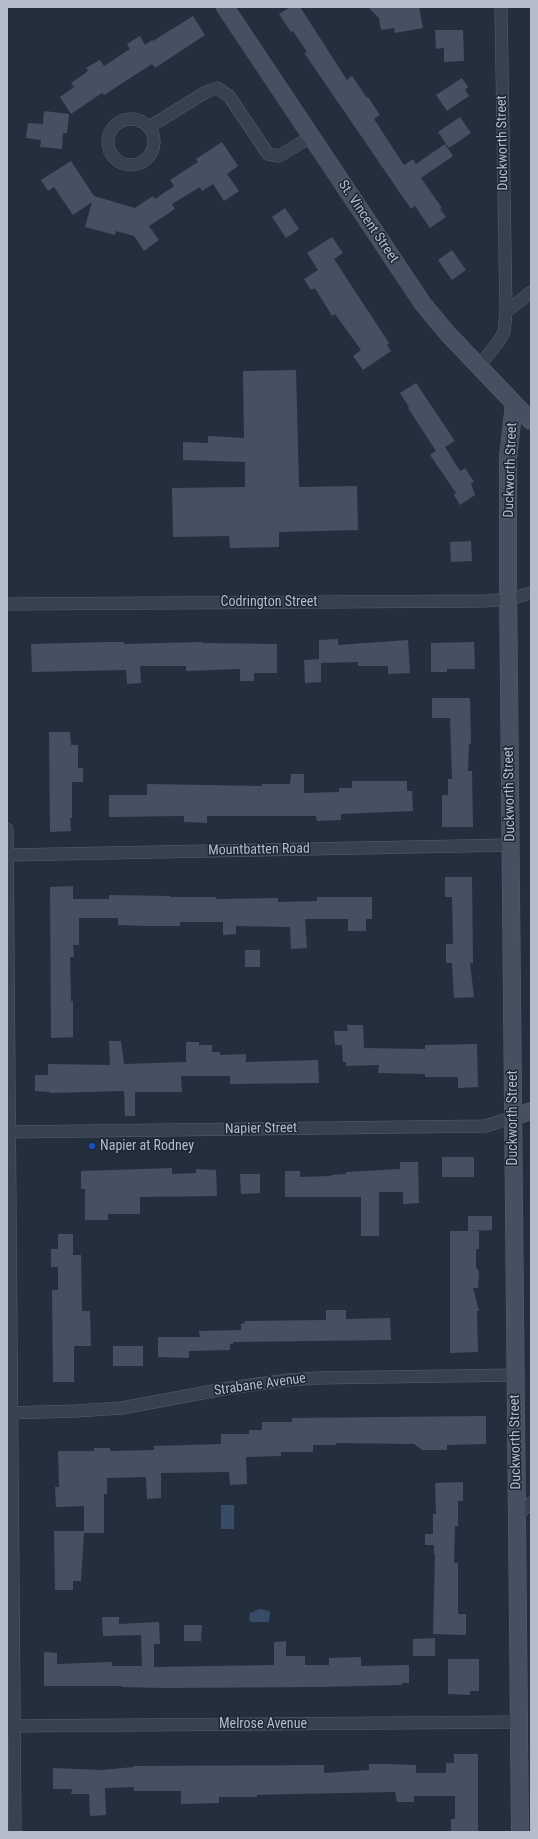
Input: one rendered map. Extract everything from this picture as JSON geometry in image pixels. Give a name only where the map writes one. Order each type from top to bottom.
[{"type":"main road","name":"St. Vincent Street","points":[[225,7],[423,304],[448,334],[531,421]]},
{"type":"main road","name":"Duckworth Street","points":[[514,404],[508,458],[520,1832]]},
{"type":"main road","points":[[513,1117],[531,1111]]},
{"type":"street","name":"Duckworth Street","points":[[479,366],[499,341],[504,332],[506,312],[501,7]]},
{"type":"street","points":[[149,127],[206,92],[217,88],[229,96],[268,154],[279,156],[312,137]]},
{"type":"street","points":[[506,312],[531,292]]},
{"type":"street","name":"Codrington Street","points":[[7,604],[477,601],[509,599],[531,593]]},
{"type":"street","points":[[7,829],[11,1726],[14,1832]]},
{"type":"street","name":"Mountbatten Road","points":[[7,855],[511,845]]},
{"type":"street","name":"Napier Street","points":[[8,1132],[486,1126],[513,1117]]},
{"type":"street","name":"Strabane Avenue","points":[[10,1413],[122,1408],[229,1388],[288,1380],[317,1378],[515,1375]]},
{"type":"street","points":[[517,1515],[531,1503]]},
{"type":"street","name":"Melrose Avenue","points":[[11,1726],[519,1722]]},
{"type":"water","points":[[221,1505],[234,1505],[234,1529],[221,1529]]},
{"type":"water","points":[[260,1609],[269,1611],[269,1622],[251,1622],[249,1619],[250,1613]]},
{"type":"building","points":[[290,7],[300,7],[347,80],[352,76],[367,98],[368,97],[380,115],[374,119],[404,165],[413,159],[416,164],[445,144],[453,156],[421,178],[442,208],[440,209],[446,217],[430,228],[415,206],[411,209],[304,53],[307,52],[293,31],[291,32],[279,14]]},
{"type":"building","points":[[368,7],[419,7],[423,28],[395,33],[394,28],[381,30],[379,18]]},
{"type":"building","points":[[193,16],[205,35],[155,68],[152,64],[104,95],[102,93],[71,114],[60,97],[74,87],[71,83],[88,71],[86,68],[100,60],[104,66],[130,49],[127,44],[140,36],[145,45]]},
{"type":"building","points":[[435,30],[463,30],[464,61],[444,62],[444,48],[436,49]]},
{"type":"building","points":[[462,78],[468,87],[465,90],[469,96],[447,111],[436,95]]},
{"type":"building","points":[[44,111],[69,114],[67,133],[63,133],[62,149],[40,147],[41,140],[26,138],[28,123],[43,124]]},
{"type":"building","points":[[460,117],[471,133],[449,148],[438,132]]},
{"type":"building","points":[[222,142],[238,166],[227,174],[239,191],[224,201],[213,184],[202,191],[200,187],[172,204],[175,209],[149,226],[159,240],[144,251],[134,236],[116,231],[115,235],[85,227],[92,202],[73,215],[54,187],[48,191],[41,180],[71,161],[94,196],[135,208],[153,196],[155,199],[174,186],[170,180],[198,162],[196,159]]},
{"type":"building","points":[[285,208],[299,229],[286,238],[272,217]]},
{"type":"building","points":[[332,237],[343,253],[334,259],[389,343],[387,345],[391,351],[363,370],[353,356],[361,350],[335,314],[332,316],[315,288],[311,290],[304,279],[318,270],[307,253]]},
{"type":"building","points":[[452,250],[466,270],[452,280],[438,260]]},
{"type":"building","points":[[296,370],[299,487],[357,486],[358,530],[279,532],[279,547],[230,548],[229,536],[173,537],[172,488],[245,487],[245,462],[183,460],[183,442],[208,443],[208,436],[244,438],[243,371]]},
{"type":"building","points":[[416,383],[455,441],[445,447],[460,471],[465,468],[474,482],[471,484],[475,495],[460,505],[454,495],[456,493],[430,455],[436,451],[400,393]]},
{"type":"building","points":[[471,541],[472,561],[451,562],[450,542]]},
{"type":"building","points":[[338,639],[338,645],[408,640],[410,673],[388,674],[388,666],[358,666],[358,662],[321,663],[321,682],[305,683],[304,660],[319,659],[319,640]]},
{"type":"building","points":[[124,642],[124,644],[202,642],[277,644],[277,673],[254,673],[254,681],[240,681],[240,669],[186,671],[186,666],[140,666],[141,683],[127,684],[126,670],[32,672],[31,644]]},
{"type":"building","points":[[474,642],[475,669],[447,669],[447,672],[431,672],[431,643]]},
{"type":"building","points":[[432,698],[470,698],[471,744],[469,744],[468,771],[472,771],[473,827],[442,827],[442,795],[448,795],[448,779],[452,779],[450,718],[432,718]]},
{"type":"building","points":[[49,732],[70,732],[71,745],[78,745],[78,768],[83,768],[83,782],[72,782],[72,818],[70,818],[71,831],[50,832]]},
{"type":"building","points":[[291,774],[304,774],[304,793],[339,792],[339,788],[352,788],[352,781],[407,781],[407,791],[412,791],[413,811],[341,814],[341,820],[317,821],[316,816],[207,816],[207,823],[184,822],[184,816],[109,817],[109,795],[147,795],[147,784],[262,786],[262,784],[290,784]]},
{"type":"building","points":[[445,877],[472,877],[473,963],[470,963],[474,997],[454,998],[452,963],[446,963],[446,944],[453,944],[452,897],[445,897]]},
{"type":"building","points":[[73,886],[73,899],[109,899],[109,895],[216,897],[216,899],[278,898],[278,902],[317,901],[317,897],[372,897],[372,919],[366,919],[366,931],[348,931],[348,919],[305,919],[307,948],[291,949],[290,927],[236,926],[236,934],[223,935],[223,922],[180,922],[180,926],[147,926],[118,925],[118,918],[79,918],[79,945],[73,945],[74,957],[70,957],[71,1001],[73,1001],[73,1037],[51,1038],[50,887]]},
{"type":"building","points":[[245,950],[260,950],[260,967],[245,967]]},
{"type":"building","points":[[347,1025],[363,1025],[364,1048],[425,1049],[425,1045],[477,1044],[478,1087],[458,1088],[458,1077],[425,1077],[425,1074],[378,1073],[379,1065],[346,1066],[346,1062],[343,1062],[342,1045],[335,1045],[334,1031],[348,1031]]},
{"type":"building","points":[[109,1041],[121,1041],[124,1064],[186,1062],[186,1042],[199,1042],[199,1045],[212,1045],[212,1052],[220,1052],[220,1055],[246,1054],[246,1062],[318,1060],[319,1083],[230,1084],[230,1076],[181,1076],[182,1092],[135,1092],[135,1116],[125,1116],[124,1091],[50,1093],[35,1091],[35,1075],[48,1075],[48,1064],[110,1065]]},
{"type":"building","points":[[442,1157],[474,1157],[474,1177],[442,1177]]},
{"type":"building","points":[[400,1162],[418,1162],[419,1203],[403,1204],[403,1192],[379,1192],[379,1236],[361,1236],[361,1197],[285,1197],[285,1171],[300,1171],[300,1177],[331,1176],[346,1174],[346,1172],[400,1169]]},
{"type":"building","points":[[172,1168],[172,1174],[196,1173],[196,1169],[216,1170],[217,1196],[140,1197],[140,1214],[108,1214],[108,1220],[85,1220],[85,1189],[81,1189],[81,1171]]},
{"type":"building","points":[[240,1174],[260,1174],[260,1193],[241,1194]]},
{"type":"building","points":[[468,1216],[492,1216],[492,1230],[468,1231]]},
{"type":"building","points":[[450,1231],[479,1231],[479,1249],[476,1249],[476,1267],[479,1272],[478,1288],[473,1288],[479,1311],[477,1311],[478,1352],[450,1353]]},
{"type":"building","points":[[58,1234],[73,1234],[73,1255],[81,1255],[82,1311],[90,1311],[91,1346],[74,1346],[74,1382],[53,1382],[52,1290],[58,1290],[58,1267],[51,1267],[51,1249],[58,1249]]},
{"type":"building","points":[[326,1310],[346,1310],[346,1319],[390,1318],[391,1340],[233,1342],[233,1344],[230,1344],[230,1350],[189,1351],[189,1358],[158,1357],[158,1337],[200,1337],[199,1331],[241,1330],[241,1324],[245,1323],[244,1321],[326,1320]]},
{"type":"building","points":[[113,1346],[143,1346],[143,1366],[113,1366]]},
{"type":"building","points":[[486,1416],[486,1444],[447,1445],[447,1450],[422,1450],[414,1444],[336,1443],[336,1445],[313,1445],[313,1452],[281,1452],[281,1456],[246,1457],[247,1484],[230,1485],[229,1472],[161,1473],[161,1498],[147,1499],[146,1477],[107,1478],[107,1494],[104,1494],[104,1533],[84,1533],[84,1506],[56,1507],[55,1487],[59,1487],[58,1451],[94,1451],[94,1448],[110,1448],[110,1451],[154,1450],[154,1446],[221,1444],[221,1434],[249,1434],[249,1430],[262,1430],[262,1422],[292,1422],[292,1418]]},
{"type":"building","points":[[463,1482],[463,1501],[458,1501],[458,1526],[455,1526],[454,1563],[458,1563],[458,1614],[466,1614],[466,1635],[433,1634],[435,1554],[434,1545],[425,1545],[425,1534],[433,1534],[433,1514],[436,1514],[435,1483]]},
{"type":"building","points":[[54,1531],[84,1531],[81,1581],[73,1581],[73,1590],[55,1590]]},
{"type":"building","points":[[102,1617],[119,1617],[119,1624],[159,1622],[160,1644],[154,1644],[154,1667],[274,1665],[274,1642],[286,1641],[286,1656],[305,1656],[305,1665],[329,1665],[329,1658],[361,1657],[361,1666],[409,1665],[409,1683],[402,1683],[402,1685],[319,1687],[163,1688],[122,1686],[44,1686],[44,1652],[57,1653],[57,1664],[112,1662],[112,1666],[142,1666],[141,1635],[103,1636]]},
{"type":"building","points":[[184,1625],[202,1625],[201,1641],[184,1641]]},
{"type":"building","points":[[435,1638],[435,1656],[413,1656],[413,1639]]},
{"type":"building","points":[[448,1659],[479,1659],[479,1691],[470,1691],[470,1695],[448,1694]]},
{"type":"building","points":[[454,1754],[478,1754],[478,1832],[451,1831],[451,1819],[455,1819],[455,1796],[414,1796],[414,1802],[397,1802],[395,1792],[257,1795],[257,1797],[219,1797],[219,1803],[181,1804],[181,1791],[134,1791],[134,1787],[105,1788],[106,1815],[90,1816],[89,1794],[71,1794],[72,1789],[53,1789],[53,1768],[101,1770],[134,1766],[324,1765],[324,1773],[369,1770],[369,1764],[384,1764],[416,1765],[416,1773],[446,1773],[446,1763],[454,1763]]},
{"type":"place","name":"Napier at Rodney","points":[[92,1146]]}]
